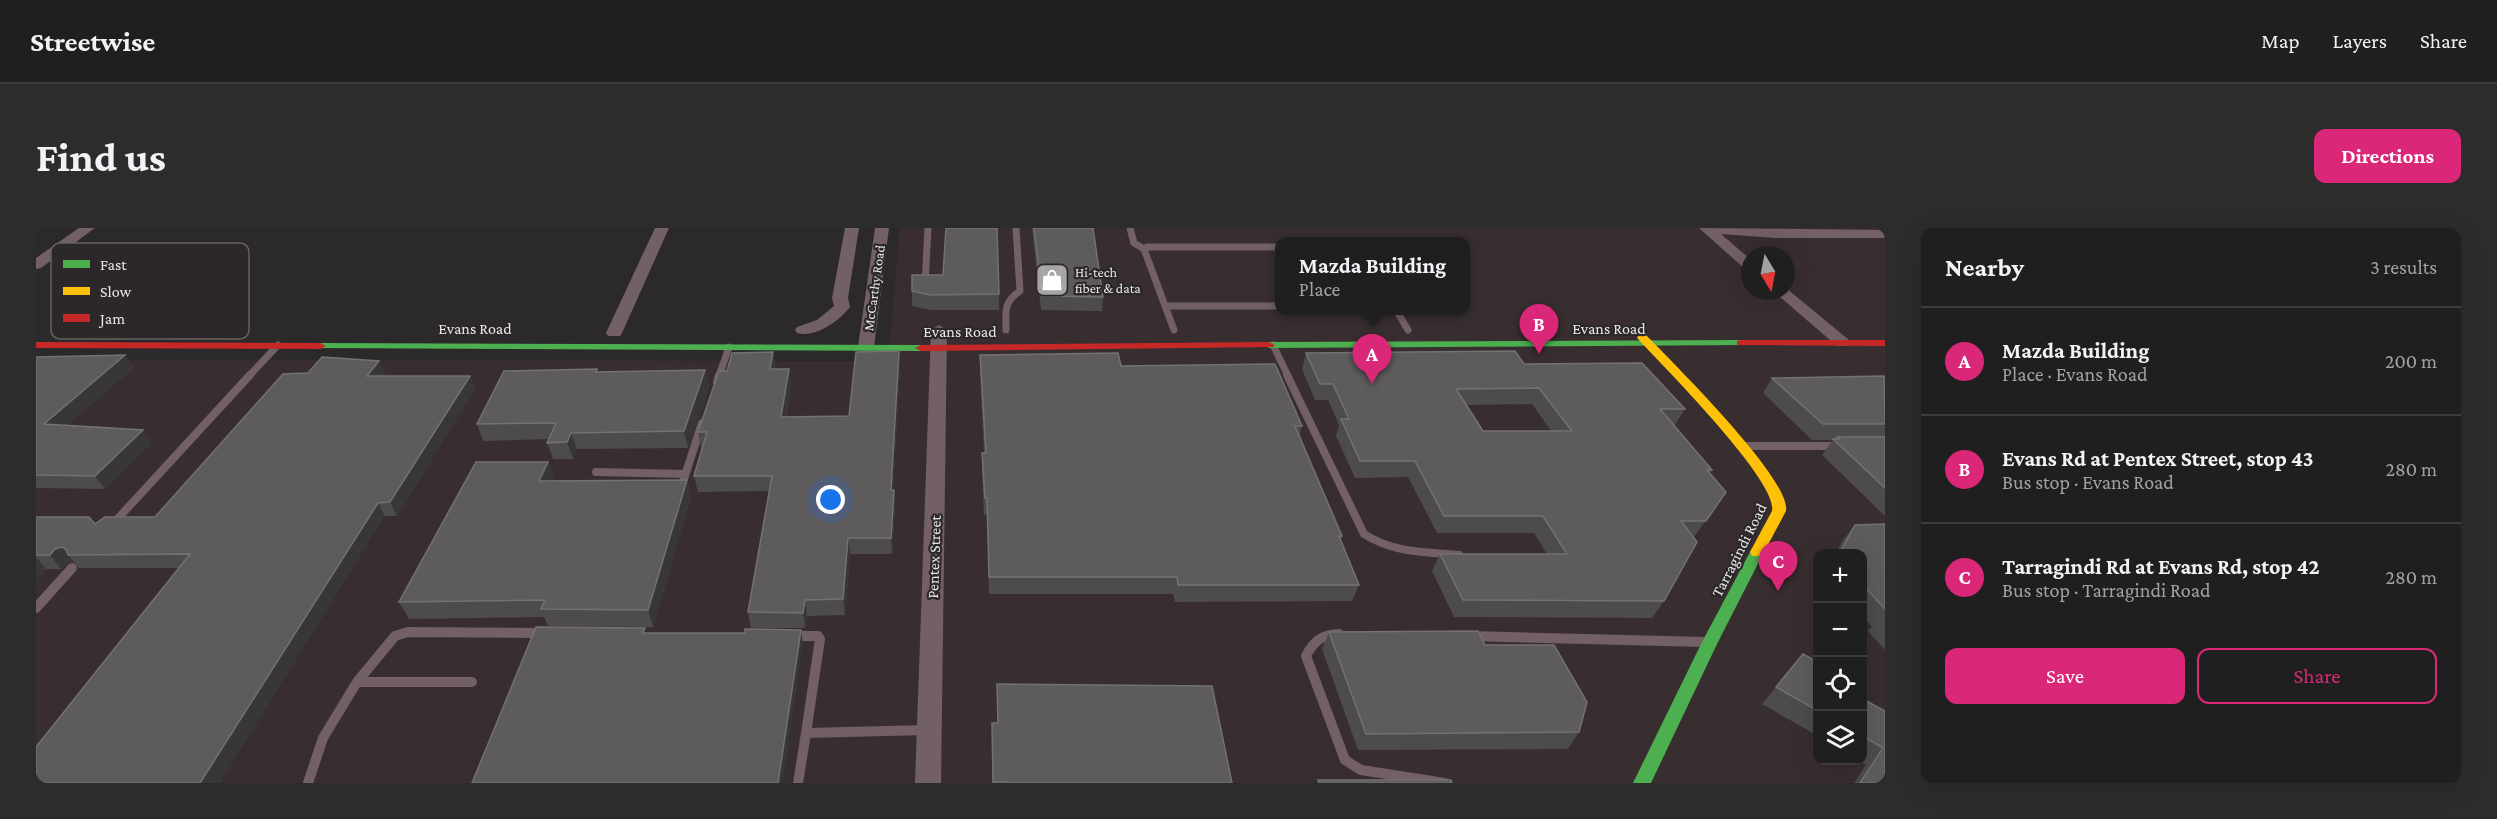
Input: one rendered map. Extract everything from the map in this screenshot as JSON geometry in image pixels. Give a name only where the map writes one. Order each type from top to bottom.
[{"type":"main road","points":[[798,331],[840,330]]},
{"type":"main road","points":[[1386,330],[1427,330]]},
{"type":"main road","name":"Evans Road","points":[[1592,330],[1885,331]]},
{"type":"main road","name":"Tarragindi Road","points":[[1635,330],[1741,446],[1771,483],[1780,508],[1710,642],[1642,783]]},
{"type":"main road","name":"Evans Road","points":[[36,332],[51,332]]},
{"type":"main road","name":"Evans Road","points":[[249,332],[619,333]]},
{"type":"main road","name":"Evans Road","points":[[36,345],[866,347],[939,335],[1273,345],[1885,343]]},
{"type":"street","points":[[67,243],[88,228]]},
{"type":"street","points":[[619,333],[662,228]]},
{"type":"street","name":"McCarthy Road","points":[[798,331],[823,323],[842,307],[840,298],[852,228]]},
{"type":"street","name":"McCarthy Road","points":[[866,347],[882,228]]},
{"type":"street","points":[[1706,229],[1775,234],[1812,231],[1885,234]]},
{"type":"street","points":[[1706,229],[1741,258]]},
{"type":"street","points":[[36,265],[51,254]]},
{"type":"street","points":[[1791,300],[1843,343]]},
{"type":"street","name":"Pentex Street","points":[[928,783],[939,335]]},
{"type":"lane","points":[[925,284],[928,228]]},
{"type":"lane","points":[[1006,330],[1006,307],[1009,298],[1020,291],[1016,228]]},
{"type":"lane","points":[[1130,228],[1134,243],[1144,249],[1173,330]]},
{"type":"lane","points":[[1144,249],[1155,246],[1275,247]]},
{"type":"lane","points":[[1165,306],[1275,306]]},
{"type":"lane","points":[[1399,315],[1408,330]]},
{"type":"lane","points":[[106,531],[278,345]]},
{"type":"lane","points":[[1273,345],[1364,534],[1377,544],[1392,548],[1471,556]]},
{"type":"lane","points":[[715,388],[729,347]]},
{"type":"lane","points":[[681,488],[707,409]]},
{"type":"lane","points":[[1741,446],[1850,446]]},
{"type":"lane","points":[[597,472],[685,474]]},
{"type":"lane","points":[[36,608],[72,568]]},
{"type":"lane","points":[[308,783],[323,738],[357,682],[385,645],[395,636],[408,632],[563,633]]},
{"type":"lane","points":[[1354,634],[1330,634],[1313,642],[1306,656],[1345,760],[1361,770],[1445,783]]},
{"type":"lane","points":[[779,636],[818,636],[820,639],[798,783]]},
{"type":"lane","points":[[1462,636],[1710,642]]},
{"type":"lane","points":[[357,682],[472,682]]},
{"type":"lane","points":[[806,733],[929,730]]},
{"type":"shaded area","points":[[900,228],[1885,228],[1885,783],[36,783],[36,360],[888,361]]},
{"type":"building","points":[[946,228],[997,228],[999,294],[930,295],[912,291],[912,275],[943,275]]},
{"type":"building","points":[[1034,228],[1093,228],[1103,297],[1042,296]]},
{"type":"building","points":[[899,351],[891,490],[894,490],[891,538],[848,538],[843,599],[805,600],[803,613],[748,612],[772,476],[694,476],[707,432],[698,432],[719,371],[727,371],[732,353],[773,352],[770,369],[789,369],[781,417],[849,416],[856,352]]},
{"type":"building","points":[[1515,351],[1524,364],[1642,363],[1685,409],[1660,409],[1712,470],[1707,470],[1726,492],[1706,521],[1681,521],[1697,542],[1664,601],[1463,600],[1440,554],[1567,554],[1543,516],[1444,516],[1415,461],[1360,461],[1341,419],[1349,419],[1333,384],[1320,384],[1306,353]],"holes":[[[1539,388],[1572,431],[1483,431],[1456,389]]]},
{"type":"building","points":[[1118,353],[1121,366],[1275,364],[1302,426],[1295,426],[1342,536],[1339,536],[1359,585],[1178,585],[1177,577],[989,577],[987,498],[985,498],[982,453],[986,453],[980,355]]},
{"type":"building","points":[[125,355],[44,424],[143,430],[95,476],[36,475],[36,357]]},
{"type":"building","points":[[322,357],[379,361],[367,376],[470,376],[390,502],[378,503],[200,783],[36,783],[36,747],[190,554],[68,555],[66,549],[62,547],[55,549],[50,555],[36,555],[36,517],[89,517],[95,524],[105,517],[155,517],[283,374],[308,373]]},
{"type":"building","points":[[597,369],[596,372],[705,370],[684,431],[571,433],[567,442],[547,443],[556,423],[477,424],[504,371]]},
{"type":"building","points":[[1884,376],[1885,424],[1823,424],[1772,378]]},
{"type":"building","points":[[1837,437],[1885,437],[1885,488],[1833,439],[1839,439]]},
{"type":"building","points":[[476,462],[548,462],[539,481],[687,480],[648,610],[541,609],[545,600],[399,602]]},
{"type":"building","points":[[1885,524],[1885,609],[1867,589],[1867,549],[1842,549],[1855,525]]},
{"type":"building","points":[[536,627],[645,628],[643,633],[745,633],[745,629],[801,630],[778,783],[472,783]]},
{"type":"building","points":[[1478,631],[1485,645],[1554,645],[1587,702],[1579,732],[1366,734],[1329,632]]},
{"type":"building","points":[[1803,654],[1813,659],[1813,708],[1776,687]]},
{"type":"building","points":[[997,684],[1212,686],[1232,783],[993,782],[992,723],[998,723]]},
{"type":"building","points":[[1867,701],[1885,711],[1885,783],[1860,783],[1883,748],[1867,738]]},
{"type":"building","points":[[1318,780],[1451,780],[1452,783],[1319,783]]},
{"type":"traffic: fast","points":[[1269,345],[1741,343]]},
{"type":"traffic: fast","points":[[320,346],[921,348]]},
{"type":"traffic: fast","points":[[1642,783],[1710,642],[1757,552]]},
{"type":"traffic: slow","points":[[1642,337],[1743,448],[1776,493],[1779,511],[1757,552]]},
{"type":"traffic: jam","points":[[1741,343],[1885,343]]},
{"type":"traffic: jam","points":[[36,345],[320,346]]},
{"type":"traffic: jam","points":[[921,348],[1269,345]]},
{"type":"place","name":"Hi-tech fiber & data","points":[[1052,280]]},
{"type":"place","name":"Evans Rd at Pentex Street, stop 43","points":[[1539,354]]},
{"type":"place","name":"Mazda Building","points":[[1372,384]]},
{"type":"place","name":"Tarragindi Rd at Evans Rd, stop 42","points":[[1778,591]]}]
